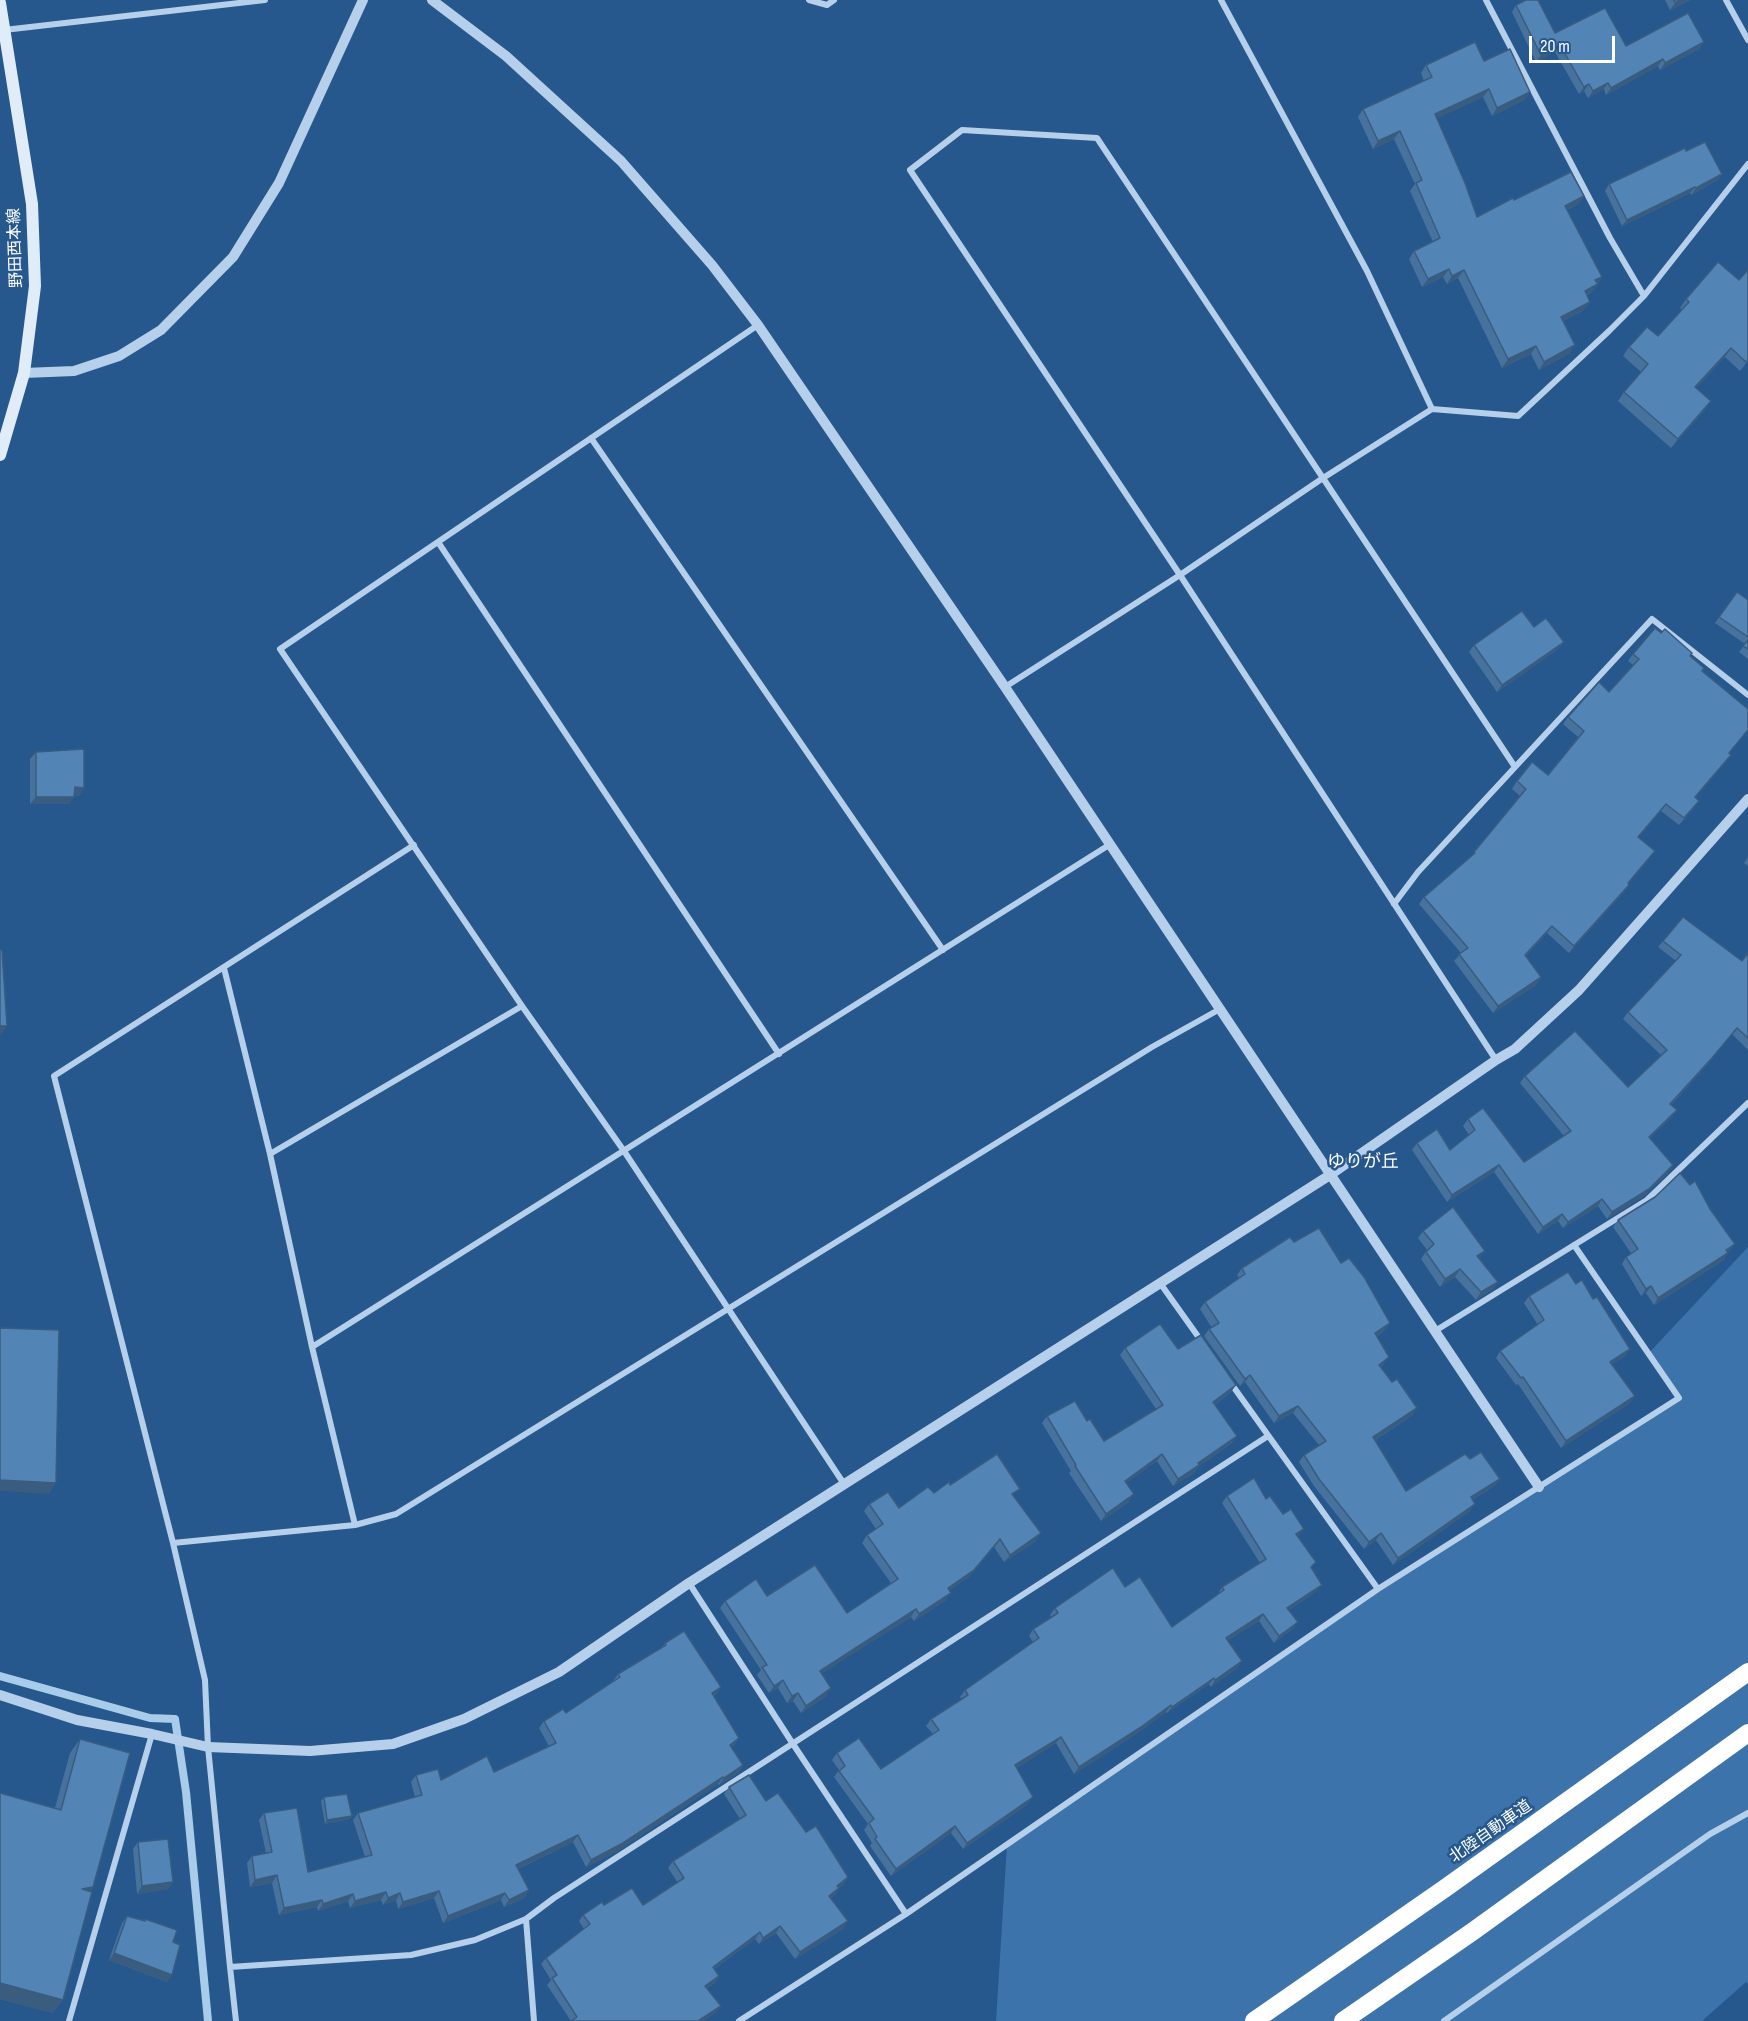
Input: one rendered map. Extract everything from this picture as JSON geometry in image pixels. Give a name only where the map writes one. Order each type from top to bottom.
[{"type":"highway","name":"北陸自動車道","points":[[1254,2021],[1453,1883],[1748,1672]]},
{"type":"highway","points":[[1343,2021],[1472,1932],[1748,1733]]},
{"type":"main road","name":"野田西本線","points":[[0,3],[4,30],[3,46],[32,204],[35,286],[24,373],[0,455]]},
{"type":"street","points":[[4,30],[265,0]]},
{"type":"street","points":[[24,373],[74,371],[119,356],[161,330],[233,257],[279,183],[363,0]]},
{"type":"street","points":[[432,0],[506,56],[621,160],[712,266],[758,325],[1005,687],[1539,1487]]},
{"type":"street","points":[[809,0],[827,5],[834,0]]},
{"type":"street","points":[[1221,0],[1367,271],[1432,409]]},
{"type":"street","points":[[1486,0],[1610,238],[1644,296]]},
{"type":"street","points":[[1726,0],[1748,40]]},
{"type":"street","points":[[1496,1060],[1180,574],[910,170],[962,130],[1097,138],[1515,767]]},
{"type":"street","points":[[1005,687],[1432,409],[1518,416],[1644,296],[1748,164]]},
{"type":"street","points":[[758,325],[280,649],[522,1006],[624,1151],[844,1484]]},
{"type":"street","points":[[591,438],[943,950]]},
{"type":"street","points":[[438,542],[779,1054]]},
{"type":"street","points":[[1394,904],[1418,872],[1652,619],[1748,695]]},
{"type":"street","points":[[0,1695],[77,1720],[204,1746],[310,1751],[393,1744],[464,1719],[558,1672],[690,1583],[1330,1175],[1515,1049],[1579,990],[1748,799]]},
{"type":"street","points":[[236,2021],[204,1746],[205,1680],[173,1543],[54,1076],[414,845]]},
{"type":"street","points":[[312,1347],[1109,845]]},
{"type":"street","points":[[224,968],[270,1154],[312,1347],[355,1525]]},
{"type":"street","points":[[270,1154],[522,1006]]},
{"type":"street","points":[[173,1543],[355,1525],[396,1514],[1152,1047],[1220,1009]]},
{"type":"street","points":[[1435,1331],[1647,1200],[1748,1103]]},
{"type":"street","points":[[739,2021],[906,1914],[1378,1589],[1679,1398],[1574,1245]]},
{"type":"street","points":[[1161,1283],[1208,1350]]},
{"type":"street","points":[[1228,1378],[1378,1589]]},
{"type":"street","points":[[230,1967],[411,1955],[475,1940],[526,1919],[554,1898],[1268,1436]]},
{"type":"street","points":[[690,1583],[906,1914]]},
{"type":"street","points":[[69,2021],[156,1735]]},
{"type":"street","points":[[1444,2021],[1710,1834],[1748,1813]]},
{"type":"street","points":[[526,1919],[534,2021]]},
{"type":"shaded area","points":[[1748,1247],[1748,1984],[1746,1982],[1702,2021],[996,2021],[1007,1845],[1378,1589],[1678,1398],[1648,1354]]},
{"type":"building","points":[[1526,0],[1538,0],[1555,33],[1605,8],[1626,46],[1688,13],[1704,42],[1665,63],[1663,59],[1611,88],[1608,83],[1593,91],[1589,84],[1584,87],[1560,45],[1541,55],[1516,5]]},
{"type":"building","points":[[1475,42],[1484,61],[1510,49],[1530,92],[1497,108],[1489,89],[1435,114],[1477,217],[1571,172],[1584,196],[1565,206],[1602,277],[1595,280],[1598,284],[1585,291],[1590,302],[1561,317],[1575,345],[1544,362],[1536,346],[1508,359],[1464,270],[1452,276],[1449,269],[1428,279],[1414,251],[1440,238],[1416,183],[1422,180],[1400,131],[1378,141],[1363,109],[1432,77],[1426,65]]},
{"type":"building","points":[[1705,142],[1722,174],[1627,220],[1609,184],[1685,148],[1686,151]]},
{"type":"building","points":[[1718,262],[1739,280],[1748,270],[1748,360],[1746,362],[1731,348],[1695,387],[1711,401],[1678,439],[1624,392],[1648,364],[1629,347],[1647,327],[1658,336],[1689,302],[1686,299]]},
{"type":"building","points":[[1737,592],[1748,600],[1748,637],[1719,617]]},
{"type":"building","points":[[1522,611],[1534,627],[1546,618],[1564,642],[1502,685],[1474,645]]},
{"type":"building","points":[[1655,628],[1661,633],[1665,629],[1692,653],[1690,656],[1704,668],[1702,671],[1748,709],[1748,730],[1729,753],[1731,755],[1695,797],[1699,801],[1684,818],[1666,804],[1638,837],[1655,851],[1628,883],[1629,885],[1574,946],[1552,926],[1525,955],[1541,977],[1498,1006],[1459,954],[1468,948],[1424,897],[1475,853],[1526,789],[1517,781],[1532,762],[1548,775],[1584,731],[1568,717],[1599,682],[1609,692],[1639,659],[1633,654]]},
{"type":"building","points":[[84,749],[84,788],[75,787],[74,797],[36,797],[36,752]]},
{"type":"building","points":[[1683,917],[1742,961],[1748,953],[1748,1038],[1737,1028],[1670,1104],[1677,1110],[1649,1137],[1673,1165],[1649,1189],[1612,1212],[1602,1199],[1568,1222],[1562,1214],[1543,1227],[1499,1165],[1452,1195],[1417,1143],[1437,1129],[1450,1150],[1475,1130],[1468,1119],[1483,1108],[1524,1162],[1571,1131],[1525,1076],[1575,1031],[1628,1087],[1667,1050],[1628,1012],[1681,955],[1663,941]]},
{"type":"building","points":[[0,950],[2,950],[7,1026],[0,1026]]},
{"type":"building","points":[[1680,1173],[1690,1185],[1695,1181],[1710,1209],[1735,1244],[1726,1250],[1728,1253],[1658,1298],[1651,1286],[1646,1289],[1626,1257],[1638,1249],[1618,1220],[1655,1197]]},
{"type":"building","points":[[1453,1207],[1485,1251],[1477,1256],[1498,1282],[1481,1292],[1460,1269],[1445,1279],[1426,1252],[1434,1244],[1423,1231]]},
{"type":"building","points":[[1319,1228],[1341,1263],[1349,1258],[1364,1277],[1390,1323],[1375,1333],[1389,1357],[1379,1365],[1392,1382],[1397,1379],[1417,1408],[1373,1437],[1406,1491],[1465,1454],[1470,1459],[1481,1452],[1500,1479],[1471,1497],[1475,1504],[1398,1558],[1381,1533],[1369,1542],[1319,1479],[1304,1455],[1326,1441],[1298,1406],[1279,1416],[1250,1375],[1245,1379],[1209,1329],[1219,1323],[1205,1302],[1245,1274],[1242,1268],[1290,1237],[1294,1242]]},
{"type":"building","points":[[1568,1272],[1576,1284],[1582,1280],[1593,1299],[1597,1297],[1630,1349],[1610,1362],[1635,1396],[1566,1441],[1523,1377],[1521,1378],[1500,1351],[1544,1320],[1529,1296]]},
{"type":"building","points":[[1160,1324],[1178,1349],[1201,1335],[1236,1385],[1213,1402],[1237,1436],[1178,1479],[1162,1454],[1125,1481],[1134,1494],[1106,1514],[1075,1466],[1047,1416],[1075,1401],[1087,1421],[1090,1419],[1104,1441],[1163,1405],[1125,1348]]},
{"type":"building","points":[[0,1328],[59,1330],[56,1483],[0,1480]]},
{"type":"building","points":[[997,1454],[1020,1489],[1012,1494],[1041,1533],[1010,1555],[1000,1539],[974,1570],[948,1588],[951,1593],[919,1614],[916,1609],[820,1671],[831,1688],[806,1706],[798,1693],[792,1696],[783,1680],[774,1686],[762,1667],[767,1665],[725,1601],[756,1579],[767,1596],[815,1565],[847,1613],[898,1579],[867,1535],[883,1524],[869,1504],[888,1492],[899,1508],[928,1487],[934,1493],[949,1482],[950,1485]]},
{"type":"building","points":[[1254,1478],[1266,1499],[1270,1496],[1283,1514],[1291,1509],[1304,1529],[1296,1534],[1316,1562],[1311,1567],[1322,1585],[1287,1608],[1298,1622],[1279,1636],[1263,1614],[1226,1638],[1242,1661],[1172,1707],[1171,1705],[1079,1767],[1061,1737],[1015,1765],[1033,1797],[967,1843],[955,1826],[896,1869],[875,1839],[877,1837],[869,1823],[874,1819],[839,1771],[845,1766],[837,1753],[859,1738],[881,1769],[939,1730],[931,1719],[968,1695],[965,1690],[1039,1638],[1033,1629],[1058,1613],[1055,1608],[1113,1568],[1125,1587],[1140,1577],[1172,1627],[1224,1590],[1222,1587],[1266,1559],[1227,1496]]},
{"type":"building","points":[[684,1631],[721,1687],[712,1693],[739,1738],[730,1745],[743,1765],[623,1843],[591,1860],[578,1835],[516,1865],[529,1890],[509,1900],[505,1893],[448,1916],[439,1891],[403,1902],[400,1893],[388,1898],[386,1892],[355,1901],[353,1894],[323,1904],[322,1900],[284,1908],[277,1875],[255,1880],[252,1856],[272,1852],[264,1813],[297,1808],[308,1872],[372,1855],[358,1813],[422,1795],[416,1775],[438,1769],[441,1780],[487,1756],[494,1772],[556,1743],[544,1721],[563,1709],[566,1713],[620,1677],[618,1674],[666,1645],[665,1643]]},
{"type":"building","points":[[80,1739],[130,1753],[93,1887],[82,1889],[92,1892],[63,2000],[0,1983],[0,1793],[61,1810]]},
{"type":"building","points":[[749,1775],[766,1801],[778,1793],[806,1832],[816,1826],[848,1877],[829,1896],[848,1921],[800,1952],[780,1926],[763,1938],[760,1932],[713,1967],[719,1976],[705,1986],[721,2006],[698,2021],[571,2021],[577,2017],[552,1978],[557,1975],[546,1958],[590,1924],[583,1915],[602,1902],[604,1905],[632,1888],[643,1905],[684,1878],[673,1861],[746,1815],[729,1787]]},
{"type":"building","points":[[347,1794],[352,1816],[327,1820],[324,1797]]},
{"type":"building","points":[[168,1839],[173,1882],[142,1886],[138,1842]]},
{"type":"building","points":[[127,1916],[145,1921],[145,1919],[177,1930],[173,1942],[180,1945],[172,1975],[114,1953]]},
{"type":"waterway","points":[[0,1676],[150,1718],[175,1719],[186,1792],[208,2021]]},
{"type":"district","name":"ゆりが丘","points":[[1363,1162]]}]
